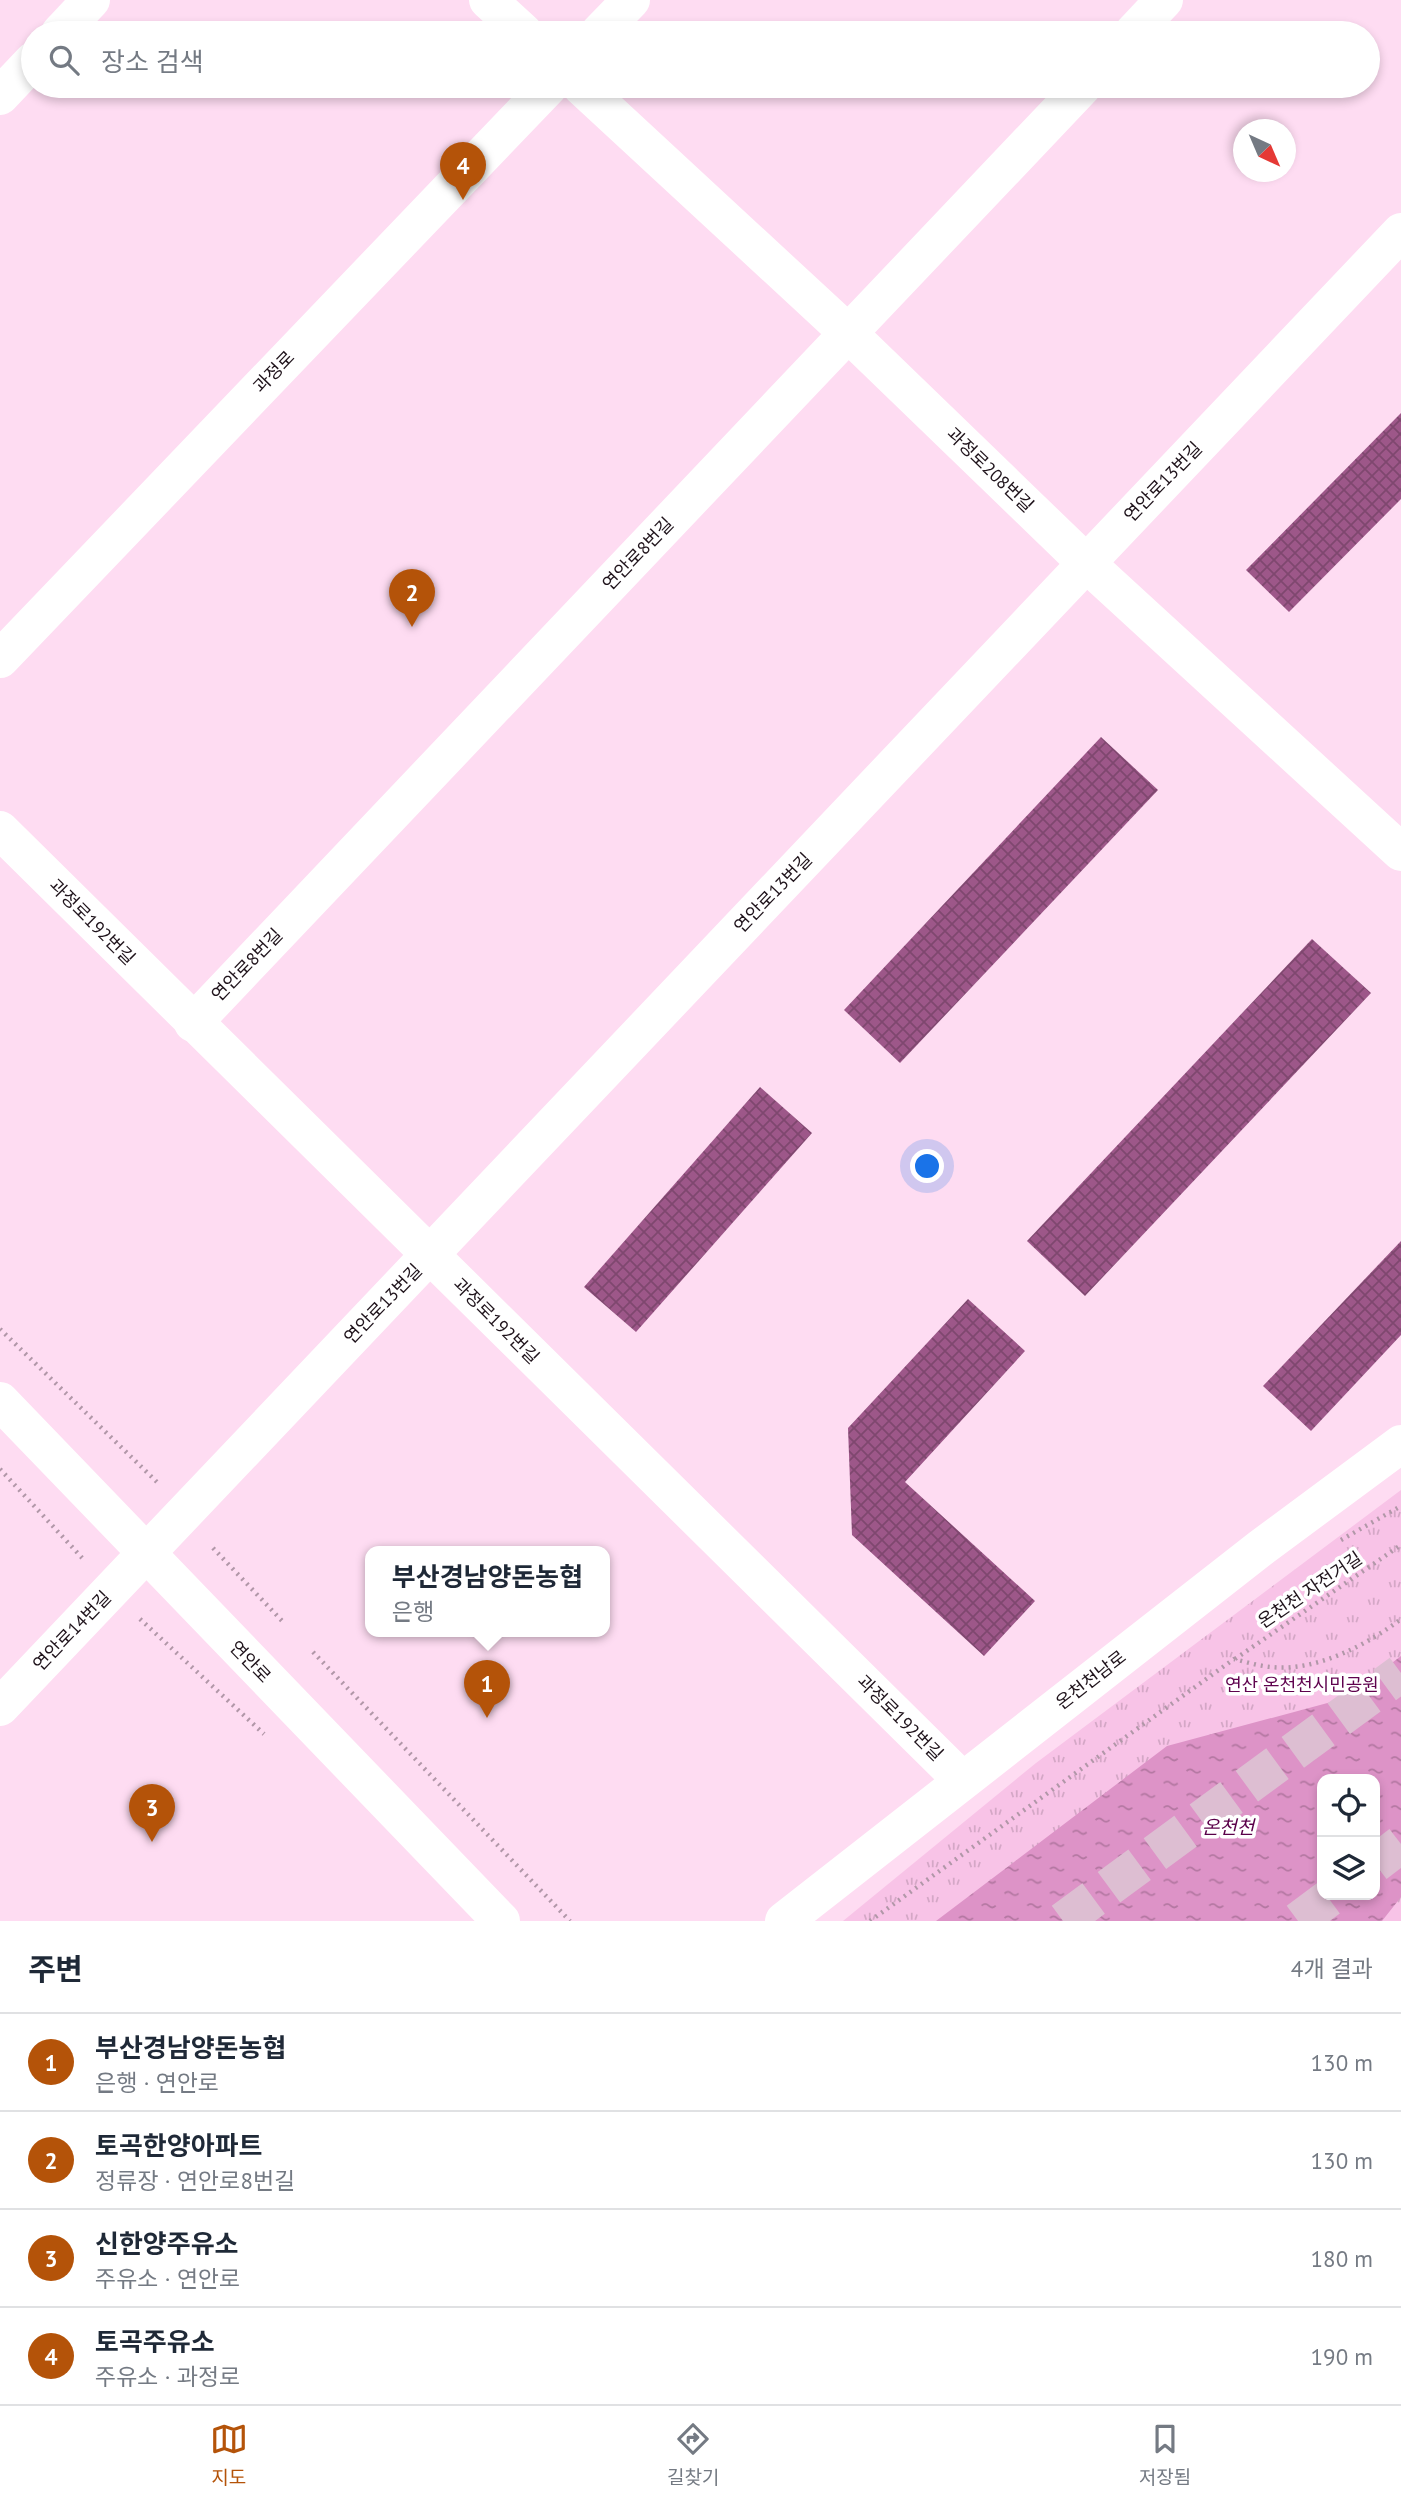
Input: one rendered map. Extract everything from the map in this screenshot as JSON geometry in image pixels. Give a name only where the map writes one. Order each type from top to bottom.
[{"type":"street","points":[[71,21],[91,0]]},
{"type":"street","points":[[488,0],[511,21]]},
{"type":"street","points":[[611,21],[631,0]]},
{"type":"street","points":[[1144,21],[1164,0]]},
{"type":"street","points":[[0,96],[21,74]]},
{"type":"street","name":"과정로","points":[[0,659],[537,98]]},
{"type":"street","name":"과정로208번길","points":[[594,98],[848,333],[1086,564],[1401,852]]},
{"type":"street","name":"연안로8번길","points":[[192,1023],[1072,98]]},
{"type":"street","name":"연안로13번길","points":[[145,1555],[1401,232]]},
{"type":"street","name":"과정로192번길","points":[[0,830],[192,1023],[962,1780]]},
{"type":"street","name":"연안로","points":[[0,1401],[145,1555],[501,1921]]},
{"type":"street","name":"온천천남로","points":[[784,1921],[1262,1547],[1401,1444]]},
{"type":"street","name":"연안로14번길","points":[[0,1707],[145,1555]]},
{"type":"path","points":[[0,1329],[164,1488]]},
{"type":"path","points":[[0,1469],[92,1569]]},
{"type":"path","name":"온천천 자전거길","points":[[870,1921],[1234,1659],[1401,1545]]},
{"type":"path","points":[[213,1548],[285,1624]]},
{"type":"path","points":[[1234,1659],[1273,1668],[1321,1662],[1386,1630],[1401,1619]]},
{"type":"path","points":[[313,1653],[570,1921]]},
{"type":"green space","name":"연산 온천천시민공원","points":[[1401,1490],[1401,1921],[843,1921],[1036,1763]]},
{"type":"water","name":"온천천","points":[[1401,1656],[1401,1897],[1382,1921],[936,1921],[1167,1746],[1346,1698]]},
{"type":"building","points":[[1401,413],[1401,499],[1289,612],[1246,570]]},
{"type":"building","points":[[1101,737],[1158,790],[900,1063],[844,1010]]},
{"type":"building","points":[[1312,939],[1371,993],[1085,1296],[1027,1241]]},
{"type":"building","points":[[760,1087],[812,1133],[636,1332],[584,1287]]},
{"type":"building","points":[[1401,1241],[1401,1335],[1311,1431],[1263,1386]]},
{"type":"building","points":[[968,1299],[1025,1351],[905,1482],[1035,1601],[984,1656],[852,1535],[848,1428]]},
{"type":"tunnel","points":[[1063,1921],[1401,1673]]},
{"type":"tunnel","points":[[1380,1860],[1401,1844]]},
{"type":"tunnel","points":[[1298,1921],[1326,1900]]},
{"type":"place","name":"토곡주유소","points":[[463,200]]},
{"type":"place","name":"토곡한양아파트","points":[[412,627]]},
{"type":"place","name":"부산경남양돈농협","points":[[487,1718]]},
{"type":"place","name":"신한양주유소","points":[[152,1842]]}]
